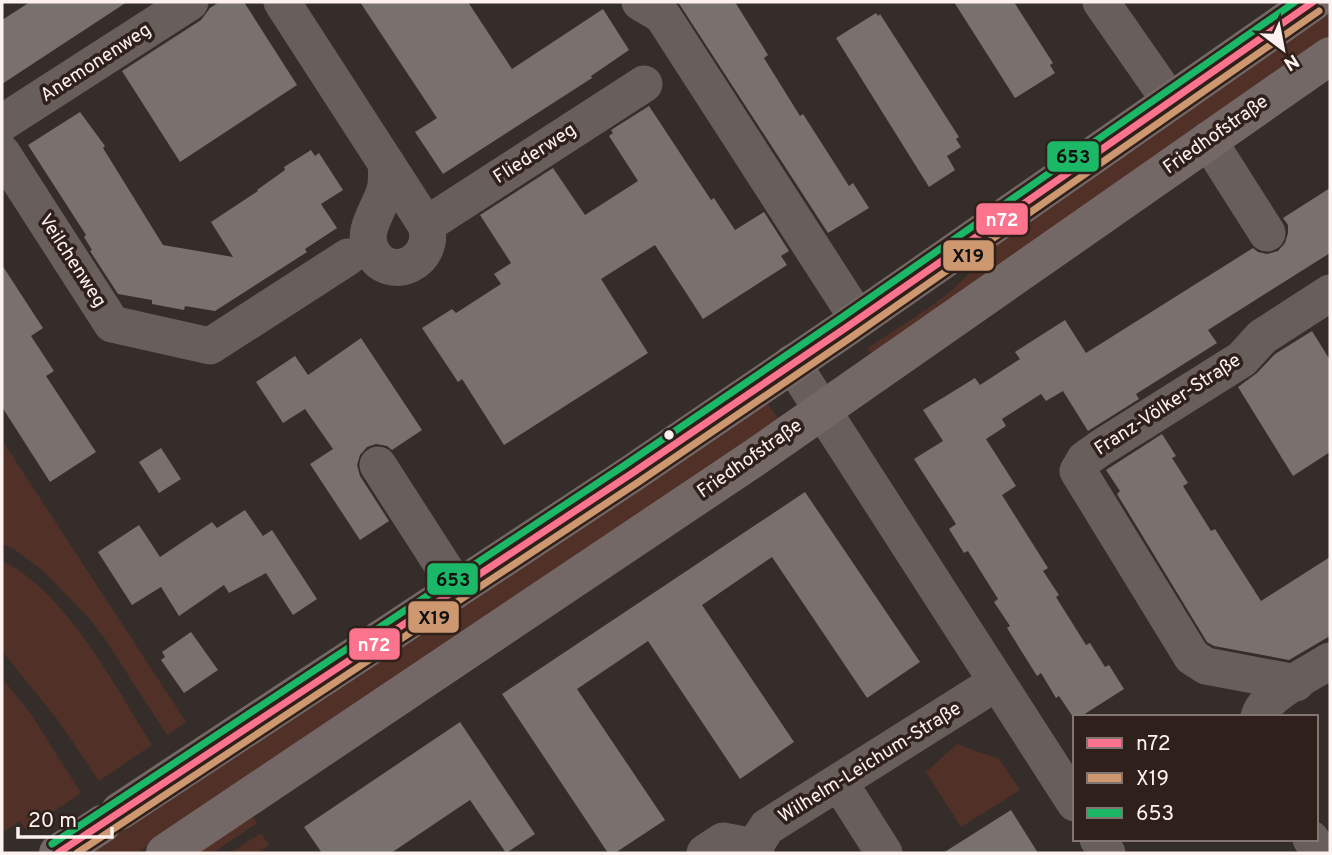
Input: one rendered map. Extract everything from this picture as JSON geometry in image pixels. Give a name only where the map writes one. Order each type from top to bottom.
[{"type":"main road","points":[[58,853],[569,515],[1313,2]]},
{"type":"main road","name":"Friedhofstraße","points":[[165,853],[745,463],[1330,57]]},
{"type":"street","name":"Anemonenweg","points":[[2,124],[190,2]]},
{"type":"street","points":[[282,2],[387,164],[426,225],[428,243],[420,259],[404,267],[390,266],[381,261],[371,251],[368,234],[386,186],[387,164]]},
{"type":"street","points":[[640,2],[662,15],[858,318]]},
{"type":"street","points":[[1101,2],[1170,101]]},
{"type":"street","name":"Fliederweg","points":[[426,225],[644,84]]},
{"type":"street","points":[[1209,140],[1267,233]]},
{"type":"street","name":"Veilchenweg","points":[[2,153],[113,324],[210,346],[348,257]]},
{"type":"street","name":"Franz-Völker-Straße","points":[[1296,683],[1206,666],[1192,657],[1078,471],[1085,459],[1242,359],[1262,337],[1330,293]]},
{"type":"street","points":[[792,363],[1073,800]]},
{"type":"street","points":[[378,465],[457,588]]},
{"type":"street","points":[[1260,715],[1266,703],[1330,661]]},
{"type":"street","name":"Wilhelm-Leichum-Straße","points":[[755,850],[767,827],[998,682]]},
{"type":"street","points":[[839,782],[884,853]]},
{"type":"street","points":[[705,853],[723,841],[755,850]]},
{"type":"shaded area","points":[[1330,9],[1330,37],[873,355],[868,348],[950,292],[977,264],[987,249]]},
{"type":"shaded area","points":[[766,401],[779,420],[137,853],[87,853]]},
{"type":"shaded area","points":[[2,440],[186,722],[167,735],[89,618],[42,570],[14,549],[2,544]]},
{"type":"shaded area","points":[[2,561],[25,574],[67,617],[106,670],[152,745],[99,781],[57,719],[2,651]]},
{"type":"shaded area","points":[[2,678],[31,714],[81,793],[26,830],[20,821],[2,833]]},
{"type":"shaded area","points":[[957,744],[999,759],[1020,790],[961,827],[926,772]]},
{"type":"shaded area","points":[[252,815],[257,823],[212,853],[196,853]]},
{"type":"shaded area","points":[[261,833],[269,845],[257,853],[231,853]]},
{"type":"building","points":[[30,2],[127,2],[2,84],[2,20]]},
{"type":"building","points":[[219,2],[244,2],[297,85],[180,162],[122,71],[201,20],[210,8]]},
{"type":"building","points":[[360,2],[468,2],[512,69],[603,9],[629,50],[591,76],[592,78],[443,174],[415,132],[437,118]]},
{"type":"building","points":[[678,2],[735,2],[768,55],[764,58],[800,116],[803,114],[849,186],[853,183],[869,208],[828,233]]},
{"type":"building","points":[[954,2],[1014,2],[1053,63],[1050,65],[1055,73],[1015,98]]},
{"type":"building","points":[[876,13],[878,16],[880,14],[959,137],[956,139],[961,147],[947,156],[955,170],[929,187],[836,38]]},
{"type":"building","points":[[649,106],[711,200],[714,198],[735,230],[764,212],[789,251],[781,256],[787,265],[703,319],[655,245],[601,279],[648,353],[504,445],[462,379],[458,382],[422,328],[452,309],[456,313],[501,284],[494,274],[511,263],[480,215],[553,168],[585,215],[638,181],[609,136],[613,133],[611,130]]},
{"type":"building","points":[[80,112],[105,146],[103,148],[163,245],[233,257],[211,222],[258,191],[285,170],[284,167],[311,150],[315,156],[319,153],[343,190],[321,204],[337,228],[305,249],[307,252],[215,311],[185,306],[184,310],[152,304],[152,300],[118,294],[90,251],[92,250],[84,237],[86,235],[28,145]]},
{"type":"building","points":[[1330,188],[1330,253],[1208,330],[1217,343],[1136,394],[1139,399],[1088,431],[1063,391],[1046,401],[1041,394],[1002,419],[1006,426],[986,439],[1016,486],[1002,495],[1048,568],[1043,571],[1059,595],[1056,597],[1086,645],[1090,643],[1105,667],[1109,665],[1124,689],[1083,715],[1073,717],[1059,696],[1056,698],[1041,673],[1037,676],[1007,628],[1010,626],[994,602],[998,599],[968,551],[964,553],[949,529],[956,524],[914,459],[943,441],[923,410],[975,378],[980,385],[1020,359],[1015,352],[1065,320],[1086,353],[1253,248],[1267,254],[1278,251],[1285,243],[1288,233],[1288,225],[1283,218]]},
{"type":"building","points":[[2,265],[43,328],[31,336],[54,371],[46,376],[96,452],[50,482],[2,407]]},
{"type":"building","points":[[1312,331],[1330,360],[1330,452],[1293,476],[1238,387],[1257,373],[1275,354]]},
{"type":"building","points":[[361,338],[422,430],[392,450],[376,444],[367,447],[360,455],[357,465],[360,476],[389,521],[360,540],[310,464],[333,449],[305,409],[283,423],[256,382],[295,356],[308,375]]},
{"type":"building","points":[[1162,434],[1176,456],[1172,458],[1188,483],[1183,486],[1211,531],[1215,529],[1261,601],[1330,557],[1330,636],[1289,660],[1214,646],[1207,642],[1117,494],[1120,491],[1106,470]]},
{"type":"building","points":[[161,448],[181,479],[159,493],[139,462]]},
{"type":"building","points":[[805,492],[920,662],[867,698],[772,557],[702,605],[794,742],[740,779],[648,641],[577,689],[665,820],[615,853],[608,853],[502,694]]},
{"type":"building","points":[[245,510],[263,536],[272,530],[317,599],[293,615],[266,573],[229,593],[224,585],[179,616],[161,587],[132,605],[98,552],[139,525],[160,557],[212,522],[217,528]]},
{"type":"building","points":[[191,632],[218,670],[184,693],[161,660],[165,657],[162,652]]},
{"type":"building","points":[[460,722],[535,834],[506,853],[470,800],[391,853],[322,853],[304,827]]},
{"type":"building","points":[[1011,810],[1038,853],[943,853]]},
{"type":"transit line","name":"653","points":[[52,844],[625,465],[1295,2]]},
{"type":"transit line","name":"n72","points":[[58,853],[631,474],[1313,2]]},
{"type":"transit line","name":"X19","points":[[77,853],[637,483],[1319,11]]}]
